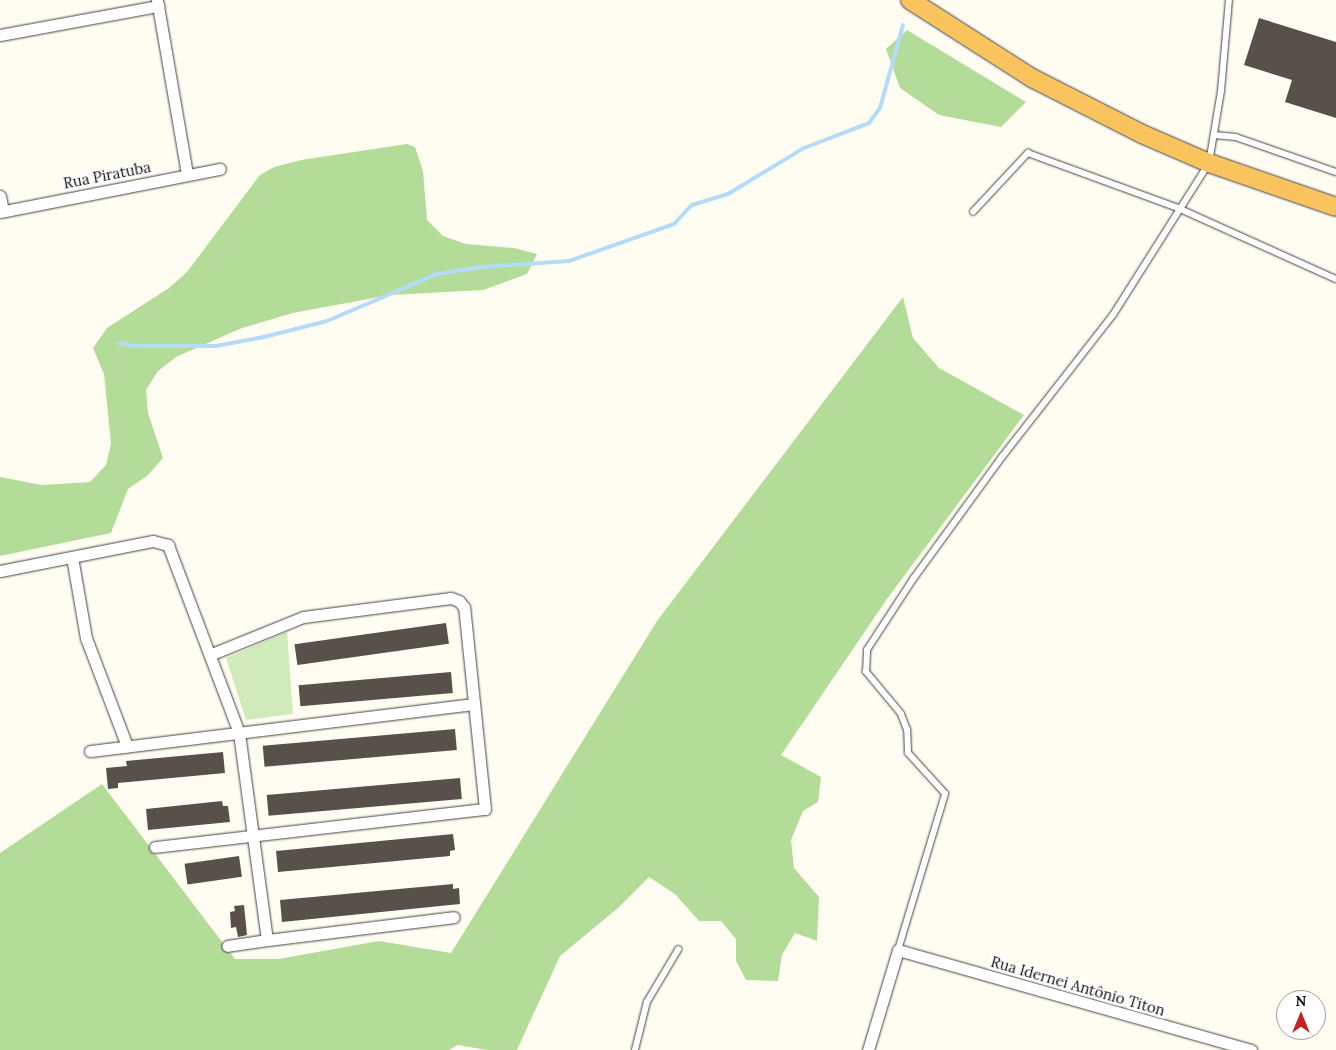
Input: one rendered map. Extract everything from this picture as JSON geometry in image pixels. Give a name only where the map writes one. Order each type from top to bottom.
[{"type":"highway","points":[[910,0],[1032,78],[1142,134],[1209,162],[1336,207]]},
{"type":"street","points":[[0,36],[158,3],[187,174]]},
{"type":"street","name":"Rua Piratuba","points":[[2,211],[220,169]]},
{"type":"street","points":[[0,196],[2,211]]},
{"type":"street","points":[[0,571],[153,541],[168,545],[212,654],[239,732],[267,940]]},
{"type":"street","points":[[72,558],[86,638],[127,746]]},
{"type":"street","points":[[155,847],[485,809],[464,607],[459,601],[451,598],[303,617],[212,654]]},
{"type":"street","points":[[90,751],[474,704]]},
{"type":"street","points":[[227,946],[454,917]]},
{"type":"street","points":[[868,1050],[898,950]]},
{"type":"street","name":"Rua Idernei Antônio Titon","points":[[898,950],[1251,1050]]},
{"type":"lane","points":[[898,950],[945,794],[908,753],[907,730],[901,714],[866,672],[867,650],[914,578],[1002,457],[1113,315],[1178,208],[1209,162],[1214,135],[1229,0]]},
{"type":"lane","points":[[1214,135],[1236,137],[1336,172]]},
{"type":"lane","points":[[973,212],[1028,153],[1178,208],[1336,279]]},
{"type":"lane","points":[[634,1050],[647,1002],[678,950]]},
{"type":"green space","points":[[907,30],[1026,102],[1001,127],[939,115],[900,88],[886,49]]},
{"type":"green space","points":[[407,144],[415,147],[423,171],[427,220],[443,236],[466,244],[514,248],[537,254],[527,274],[483,290],[390,295],[293,313],[242,328],[176,357],[158,371],[146,390],[148,413],[163,458],[147,476],[128,489],[111,533],[0,556],[0,477],[42,485],[90,482],[106,465],[111,443],[104,374],[93,348],[107,328],[169,288],[187,272],[260,175],[274,167],[301,160]]},
{"type":"green space","points":[[903,297],[913,338],[939,368],[1024,415],[887,599],[781,755],[821,777],[818,802],[803,811],[791,840],[794,868],[819,897],[817,941],[795,933],[782,955],[778,981],[746,980],[736,961],[736,939],[721,921],[699,921],[675,894],[649,877],[618,908],[560,956],[517,1050],[487,1050],[458,1045],[449,1050],[0,1050],[0,853],[102,784],[235,959],[278,959],[379,941],[451,953],[657,621]]},
{"type":"green space","points":[[287,632],[293,714],[246,720],[226,658]]},
{"type":"building","points":[[1259,18],[1336,42],[1336,118],[1285,102],[1292,80],[1244,65]]},
{"type":"building","points":[[446,623],[449,644],[297,665],[294,644]]},
{"type":"building","points":[[451,672],[453,693],[300,706],[299,685]]},
{"type":"building","points":[[455,729],[457,750],[265,767],[263,746]]},
{"type":"building","points":[[223,752],[225,773],[118,783],[118,788],[108,789],[106,768],[127,766],[126,761]]},
{"type":"building","points":[[460,778],[462,799],[269,816],[267,795]]},
{"type":"building","points":[[222,801],[223,806],[228,806],[230,822],[148,830],[146,809]]},
{"type":"building","points":[[453,834],[455,850],[450,851],[450,856],[278,872],[276,851]]},
{"type":"building","points":[[239,856],[242,877],[187,884],[185,864]]},
{"type":"building","points":[[453,884],[453,889],[459,888],[460,904],[282,922],[280,900]]},
{"type":"building","points":[[244,905],[247,935],[238,937],[236,927],[231,928],[230,912],[235,911],[234,906]]},
{"type":"waterway","points":[[119,343],[135,346],[216,346],[264,337],[327,321],[437,274],[482,267],[569,261],[674,224],[692,205],[728,194],[804,148],[869,123],[880,108],[903,25]]}]
